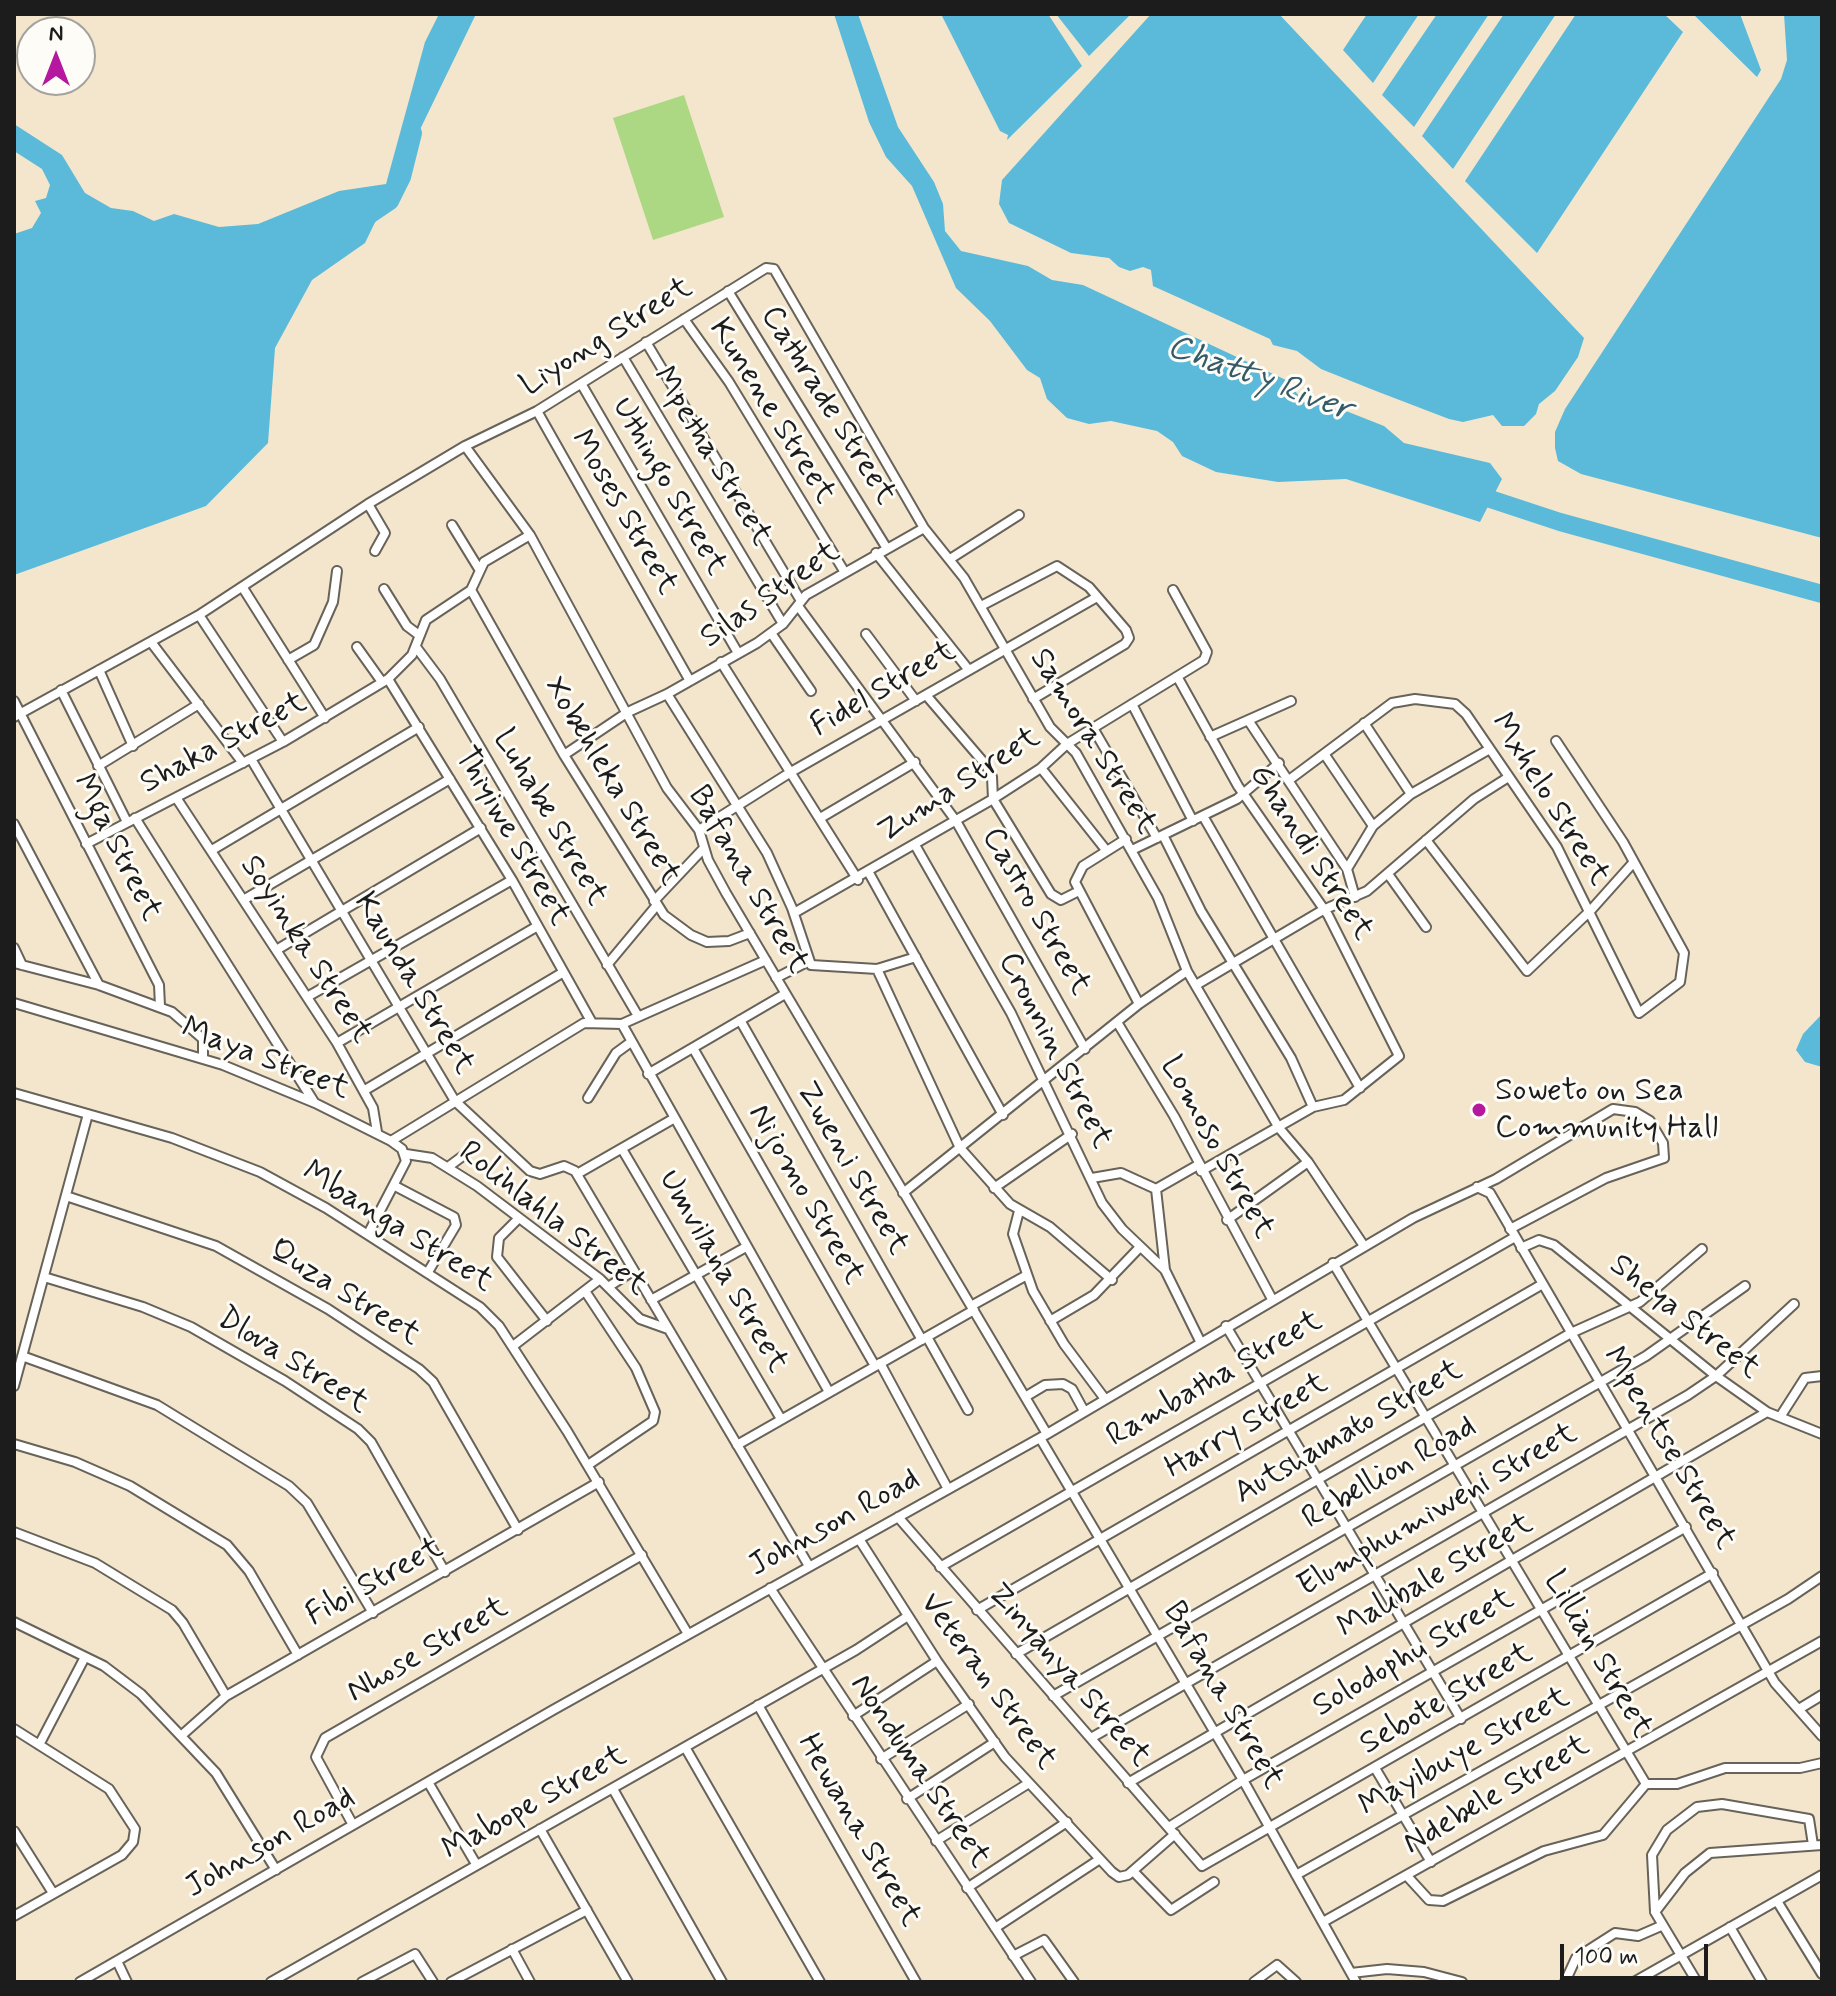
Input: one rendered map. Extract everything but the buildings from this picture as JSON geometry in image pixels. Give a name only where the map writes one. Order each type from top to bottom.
[{"type":"street","name":"Liyong Street","points":[[465,446],[582,385],[728,291],[772,267]]},
{"type":"street","name":"Samora Street","points":[[772,267],[924,528],[950,559],[981,606],[1054,732],[1076,753],[1158,898],[1187,971],[1279,1128],[1308,1162],[1364,1246]]},
{"type":"street","name":"Cathrade Street","points":[[728,291],[886,547]]},
{"type":"street","name":"Kunene Street","points":[[684,319],[729,382],[844,571]]},
{"type":"street","name":"Castro Street","points":[[646,342],[800,604],[956,821],[1085,1049]]},
{"type":"street","name":"Mpetha Street","points":[[623,357],[783,624]]},
{"type":"street","name":"Uthingo Street","points":[[582,385],[738,653]]},
{"type":"street","name":"Moses Street","points":[[537,411],[690,681]]},
{"type":"street","points":[[17,715],[199,615],[368,504],[465,446]]},
{"type":"street","name":"Bafana Street","points":[[465,446],[530,535],[673,798],[699,830],[704,848],[750,933],[1025,1397],[1071,1490],[1243,1780],[1356,1982]]},
{"type":"street","points":[[368,504],[385,533],[375,551]]},
{"type":"street","points":[[950,559],[1019,515]]},
{"type":"street","points":[[452,525],[479,569]]},
{"type":"street","name":"Silas Street","points":[[564,755],[628,712],[667,694],[771,633],[800,604],[844,571],[924,528]]},
{"type":"street","points":[[471,590],[479,569],[490,556],[530,535]]},
{"type":"street","points":[[876,553],[968,669]]},
{"type":"street","points":[[981,606],[1053,565],[1078,578],[1126,630],[1128,642],[1033,699]]},
{"type":"street","points":[[288,660],[314,645],[333,602],[337,571]]},
{"type":"street","points":[[243,588],[325,718]]},
{"type":"street","points":[[384,589],[407,626],[419,635]]},
{"type":"street","name":"Shaka Street","points":[[86,844],[283,742],[385,680],[416,647],[419,635],[435,613],[471,590]]},
{"type":"street","name":"Xobehleka Street","points":[[471,590],[564,755],[656,903],[680,929],[707,942],[729,941],[750,933]]},
{"type":"street","name":"Zuma Street","points":[[794,913],[858,880],[993,799],[1041,768],[1067,744],[1204,660],[1207,652],[1173,590]]},
{"type":"street","name":"Fidel Street","points":[[699,830],[791,772],[1097,597]]},
{"type":"street","points":[[199,615],[283,742]]},
{"type":"street","points":[[771,633],[811,691]]},
{"type":"street","points":[[866,634],[916,701]]},
{"type":"street","name":"Kaunda Street","points":[[151,642],[282,809],[397,1008],[455,1101],[530,1171],[544,1174],[564,1166],[577,1174]]},
{"type":"street","points":[[357,647],[385,680]]},
{"type":"street","name":"Luhabe Street","points":[[416,647],[440,679],[638,1016]]},
{"type":"street","points":[[721,662],[822,817],[858,880]]},
{"type":"street","points":[[99,670],[133,746]]},
{"type":"street","name":"Ghandi Street","points":[[1178,678],[1210,737],[1323,910],[1399,1056],[1360,1088]]},
{"type":"street","name":"Thiyiwe Street","points":[[385,680],[419,727],[481,828],[591,1021]]},
{"type":"street","points":[[61,690],[98,766],[131,820],[315,1103]]},
{"type":"street","points":[[667,694],[767,853],[794,913],[809,961],[817,968],[877,969],[916,957]]},
{"type":"street","points":[[926,695],[986,765],[992,777],[993,799],[1055,899],[1077,892]]},
{"type":"street","name":"Mga Street","points":[[14,701],[17,715],[159,985],[160,1006]]},
{"type":"street","points":[[1210,737],[1291,701]]},
{"type":"street","name":"Mxhelo Street","points":[[1289,780],[1364,723],[1399,701],[1449,702],[1466,714],[1557,847],[1591,910],[1639,1013],[1675,989],[1685,965],[1679,942],[1633,863]]},
{"type":"street","points":[[98,766],[199,704]]},
{"type":"street","points":[[1132,704],[1193,821]]},
{"type":"street","points":[[1248,720],[1347,869],[1355,897]]},
{"type":"street","points":[[1364,723],[1411,794]]},
{"type":"street","points":[[212,850],[419,727]]},
{"type":"street","points":[[1093,728],[1291,1058],[1313,1107]]},
{"type":"street","points":[[1426,840],[1527,971],[1591,910],[1633,863],[1556,741]]},
{"type":"street","points":[[1347,869],[1373,826],[1411,794],[1488,750]]},
{"type":"street","points":[[1325,755],[1373,826]]},
{"type":"street","points":[[822,817],[915,762]]},
{"type":"street","points":[[1132,850],[1245,793],[1279,763]]},
{"type":"street","points":[[1041,768],[1106,850]]},
{"type":"street","points":[[1196,985],[1323,910],[1355,897],[1507,778]]},
{"type":"street","points":[[245,899],[450,779]]},
{"type":"street","name":"Soyinka Street","points":[[177,799],[337,1043],[365,1090],[376,1116],[377,1132]]},
{"type":"street","points":[[1200,1341],[1165,1270],[1156,1189],[1279,1128],[1313,1107],[1340,1102],[1360,1088],[1203,816]]},
{"type":"street","points":[[14,824],[99,985]]},
{"type":"street","points":[[278,949],[481,828]]},
{"type":"street","points":[[1126,839],[1080,870],[1075,879],[1077,892],[1139,1004]]},
{"type":"street","name":"Cronnin Street","points":[[915,845],[1011,1013],[1092,1178],[1121,1173],[1156,1189]]},
{"type":"street","points":[[607,965],[704,848]]},
{"type":"street","points":[[869,873],[1003,1115]]},
{"type":"street","points":[[1388,874],[1426,927]]},
{"type":"street","points":[[307,997],[512,880]]},
{"type":"street","points":[[337,1043],[536,927]]},
{"type":"street","points":[[14,948],[18,964],[99,985],[160,1006],[200,1035],[205,1045],[203,1058]]},
{"type":"street","points":[[391,1141],[591,1021],[622,1024],[766,960]]},
{"type":"street","points":[[776,978],[809,961]]},
{"type":"street","points":[[877,969],[960,1148],[994,1188],[1019,1211],[1050,1227],[1112,1280]]},
{"type":"street","points":[[903,1193],[1139,1004],[1187,971]]},
{"type":"street","points":[[365,1090],[562,973]]},
{"type":"street","points":[[648,1074],[785,994]]},
{"type":"street","name":"Maya Street","points":[[14,1003],[203,1058],[315,1103],[377,1132],[406,1154]]},
{"type":"street","name":"Zweni Street","points":[[740,1020],[968,1410]]},
{"type":"street","name":"Lomoso Street","points":[[1117,1022],[1174,1116],[1199,1168],[1272,1299]]},
{"type":"street","points":[[622,1024],[829,1392]]},
{"type":"street","points":[[588,1098],[616,1053],[631,1042]]},
{"type":"street","name":"Nijomo Street","points":[[693,1048],[948,1489]]},
{"type":"street","name":"Mbanga Street","points":[[14,1093],[172,1138],[260,1172],[368,1234],[488,1314],[513,1346],[599,1482],[688,1634]]},
{"type":"street","name":"Johnson Road","points":[[80,1982],[688,1634],[1043,1436],[1333,1263],[1496,1179],[1613,1109]]},
{"type":"street","name":"Rambatha Street","points":[[940,1567],[1367,1321],[1599,1181],[1664,1158],[1663,1143],[1647,1118],[1613,1109]]},
{"type":"street","points":[[14,1386],[88,1114]]},
{"type":"street","points":[[577,1174],[673,1119]]},
{"type":"street","points":[[994,1188],[1072,1134]]},
{"type":"street","points":[[448,1167],[475,1147]]},
{"type":"street","name":"Umvilana Street","points":[[622,1149],[781,1419]]},
{"type":"street","points":[[368,1234],[405,1168],[406,1154]]},
{"type":"street","name":"Rolihlahla Street","points":[[406,1154],[422,1155],[448,1167],[600,1279],[645,1323],[668,1329]]},
{"type":"street","points":[[1227,1220],[1308,1162]]},
{"type":"street","name":"Rolihlahla Street","points":[[577,1174],[809,1566]]},
{"type":"street","points":[[1092,1178],[1105,1208],[1165,1270]]},
{"type":"street","points":[[395,1186],[454,1217],[456,1225],[428,1272]]},
{"type":"street","name":"Mpentse Street","points":[[1476,1187],[1490,1193],[1768,1670],[1822,1736]]},
{"type":"street","name":"Quza Street","points":[[66,1196],[176,1230],[227,1252],[328,1309],[419,1369],[433,1382],[518,1530]]},
{"type":"street","points":[[1019,1211],[1013,1234],[1027,1275],[1050,1321],[1105,1399]]},
{"type":"street","points":[[518,1219],[499,1238],[497,1257],[547,1321]]},
{"type":"street","name":"Sheya Street","points":[[1521,1248],[1533,1241],[1549,1242],[1716,1376],[1767,1412],[1822,1434]]},
{"type":"street","points":[[651,1300],[746,1247]]},
{"type":"street","points":[[1050,1321],[1081,1304],[1112,1280],[1140,1247]]},
{"type":"street","name":"Autshamato Street","points":[[1016,1654],[1571,1333],[1627,1305],[1640,1302],[1702,1249]]},
{"type":"street","name":"Lillian Street","points":[[1333,1263],[1646,1784]]},
{"type":"street","points":[[608,1287],[633,1271]]},
{"type":"street","points":[[737,1445],[925,1338],[1027,1275]]},
{"type":"street","name":"Dlova Street","points":[[44,1277],[143,1307],[191,1327],[285,1381],[358,1429],[371,1442],[445,1572]]},
{"type":"street","points":[[513,1346],[600,1279]]},
{"type":"street","name":"Harry Street","points":[[977,1610],[1541,1285]]},
{"type":"street","name":"Rebellion Road","points":[[1053,1696],[1651,1353],[1745,1286]]},
{"type":"street","points":[[585,1291],[636,1368],[655,1412],[653,1421],[588,1465]]},
{"type":"street","name":"Elumphumiweni Street","points":[[1091,1738],[1630,1429],[1716,1376],[1794,1304]]},
{"type":"street","points":[[1226,1326],[1461,1719]]},
{"type":"street","points":[[22,1356],[157,1405],[289,1486],[307,1503],[373,1613]]},
{"type":"street","points":[[1780,1417],[1805,1378],[1822,1376]]},
{"type":"street","points":[[1025,1397],[1045,1385],[1063,1384],[1072,1389],[1084,1411]]},
{"type":"street","name":"Malibale Street","points":[[1128,1783],[1767,1412]]},
{"type":"street","points":[[14,1444],[75,1462],[130,1486],[227,1545],[249,1571],[298,1655]]},
{"type":"street","name":"Fibi Street","points":[[182,1735],[226,1696],[599,1482]]},
{"type":"street","name":"Zinyanya Street","points":[[898,1517],[1202,1866]]},
{"type":"street","name":"Solodophu Street","points":[[1121,1877],[1133,1871],[1172,1830],[1243,1780],[1686,1527]]},
{"type":"street","points":[[14,1532],[84,1558],[172,1610],[226,1696]]},
{"type":"street","name":"Veteran Street","points":[[859,1539],[937,1661],[995,1742],[1029,1783],[1100,1859],[1121,1877]]},
{"type":"street","name":"Nhose Street","points":[[353,1825],[316,1757],[325,1738],[642,1555]]},
{"type":"street","name":"Sebote Street","points":[[1202,1866],[1713,1573]]},
{"type":"street","name":"Mayibuye Street","points":[[1296,1875],[1742,1625],[1822,1576]]},
{"type":"street","name":"Nonduma Street","points":[[770,1588],[1031,1982]]},
{"type":"street","name":"Mabope Street","points":[[271,1982],[613,1789],[908,1616]]},
{"type":"street","points":[[14,1622],[122,1678],[182,1735],[230,1791],[276,1870]]},
{"type":"street","name":"Ndebele Street","points":[[1323,1922],[1822,1641]]},
{"type":"street","points":[[39,1745],[85,1657]]},
{"type":"street","points":[[853,1716],[937,1661]]},
{"type":"street","points":[[1799,1709],[1822,1695]]},
{"type":"street","points":[[881,1759],[969,1704]]},
{"type":"street","name":"Hewana Street","points":[[758,1705],[916,1982]]},
{"type":"street","points":[[14,1729],[109,1789],[135,1829],[133,1842],[122,1855],[14,1916]]},
{"type":"street","points":[[907,1799],[995,1742]]},
{"type":"street","points":[[685,1747],[820,1982]]},
{"type":"street","points":[[1407,1876],[1429,1900],[1443,1901],[1544,1851],[1603,1835],[1646,1784],[1677,1784],[1718,1769],[1800,1768],[1822,1763]]},
{"type":"street","points":[[1375,1768],[1431,1862]]},
{"type":"street","points":[[428,1782],[476,1864]]},
{"type":"street","points":[[936,1841],[1029,1783]]},
{"type":"street","points":[[613,1789],[722,1982]]},
{"type":"street","points":[[1655,1912],[1685,1873],[1710,1853],[1818,1845],[1811,1822],[1806,1818],[1722,1804],[1697,1807],[1667,1830],[1655,1847],[1651,1865],[1655,1912],[1697,1982]]},
{"type":"street","points":[[967,1888],[1067,1822]]},
{"type":"street","points":[[540,1829],[628,1982]]},
{"type":"street","points":[[14,1831],[53,1893]]},
{"type":"street","points":[[995,1928],[1100,1859]]},
{"type":"street","points":[[1133,1871],[1171,1910],[1214,1882]]},
{"type":"street","points":[[1634,1982],[1822,1875]]},
{"type":"street","points":[[1777,1901],[1822,1974]]},
{"type":"street","points":[[451,1982],[587,1910]]},
{"type":"street","points":[[1565,1982],[1576,1958],[1615,1933],[1638,1936],[1661,1926]]},
{"type":"street","points":[[1730,1927],[1762,1982]]},
{"type":"street","points":[[1013,1956],[1044,1940],[1074,1982]]},
{"type":"street","points":[[512,1949],[530,1982]]},
{"type":"street","points":[[362,1982],[415,1954],[433,1982]]},
{"type":"street","points":[[117,1961],[127,1982]]},
{"type":"street","points":[[1254,1982],[1277,1965],[1296,1982]]},
{"type":"street","points":[[1351,1973],[1387,1969],[1424,1972],[1462,1982]]},
{"type":"green space","points":[[684,95],[724,217],[653,240],[613,118]]},
{"type":"water","points":[[439,14],[476,14],[365,243],[312,280],[275,348],[268,443],[206,506],[14,575],[14,234],[32,228],[41,213],[35,201],[46,198],[50,185],[42,169],[14,151],[14,124],[62,155],[85,193],[111,208],[133,211],[154,221],[174,214],[219,227],[258,224],[339,191],[386,184],[425,42]]},
{"type":"water","points":[[834,14],[858,14],[898,127],[934,182],[943,204],[945,231],[961,251],[1028,266],[1052,280],[1083,285],[1286,380],[1304,402],[1346,411],[1384,426],[1404,443],[1490,463],[1502,479],[1480,522],[1346,479],[1278,482],[1216,472],[1182,456],[1173,442],[1157,431],[1111,421],[1089,424],[1067,418],[1047,399],[1040,378],[1027,370],[990,321],[956,288],[912,186],[886,157],[869,122]]},
{"type":"water","points":[[941,14],[1048,14],[1082,66],[1007,140],[1008,135],[1000,131]]},
{"type":"water","points":[[1056,14],[1131,14],[1089,56]]},
{"type":"water","points":[[1151,14],[1279,14],[1584,338],[1578,357],[1555,391],[1539,404],[1536,414],[1524,426],[1502,426],[1493,415],[1463,422],[1449,419],[1376,391],[1321,369],[1297,351],[1273,345],[1270,339],[1153,286],[1151,270],[1143,267],[1130,271],[1109,258],[1071,253],[1009,223],[999,204],[1002,180]]},
{"type":"water","points":[[1367,14],[1419,14],[1373,83],[1343,50]]},
{"type":"water","points":[[1437,14],[1489,14],[1414,127],[1382,95]]},
{"type":"water","points":[[1504,14],[1556,14],[1453,169],[1422,136]]},
{"type":"water","points":[[1576,14],[1664,14],[1683,32],[1537,253],[1465,181]]},
{"type":"water","points":[[1693,14],[1740,14],[1761,70],[1757,77]]},
{"type":"water","points":[[1784,14],[1822,14],[1822,538],[1581,474],[1558,461],[1555,448],[1555,432],[1565,409],[1781,79],[1787,60]]},
{"type":"water","points":[[1822,1014],[1822,1067],[1805,1062],[1796,1050],[1803,1034]]},
{"type":"waterway","name":"Chatty River","points":[[362,220],[390,201],[402,177],[413,133]]},
{"type":"waterway","name":"Chatty River","points":[[1469,492],[1560,522],[1822,594]]},
{"type":"place","name":"Soweto on Sea Community Hall","points":[[1479,1110]]}]
